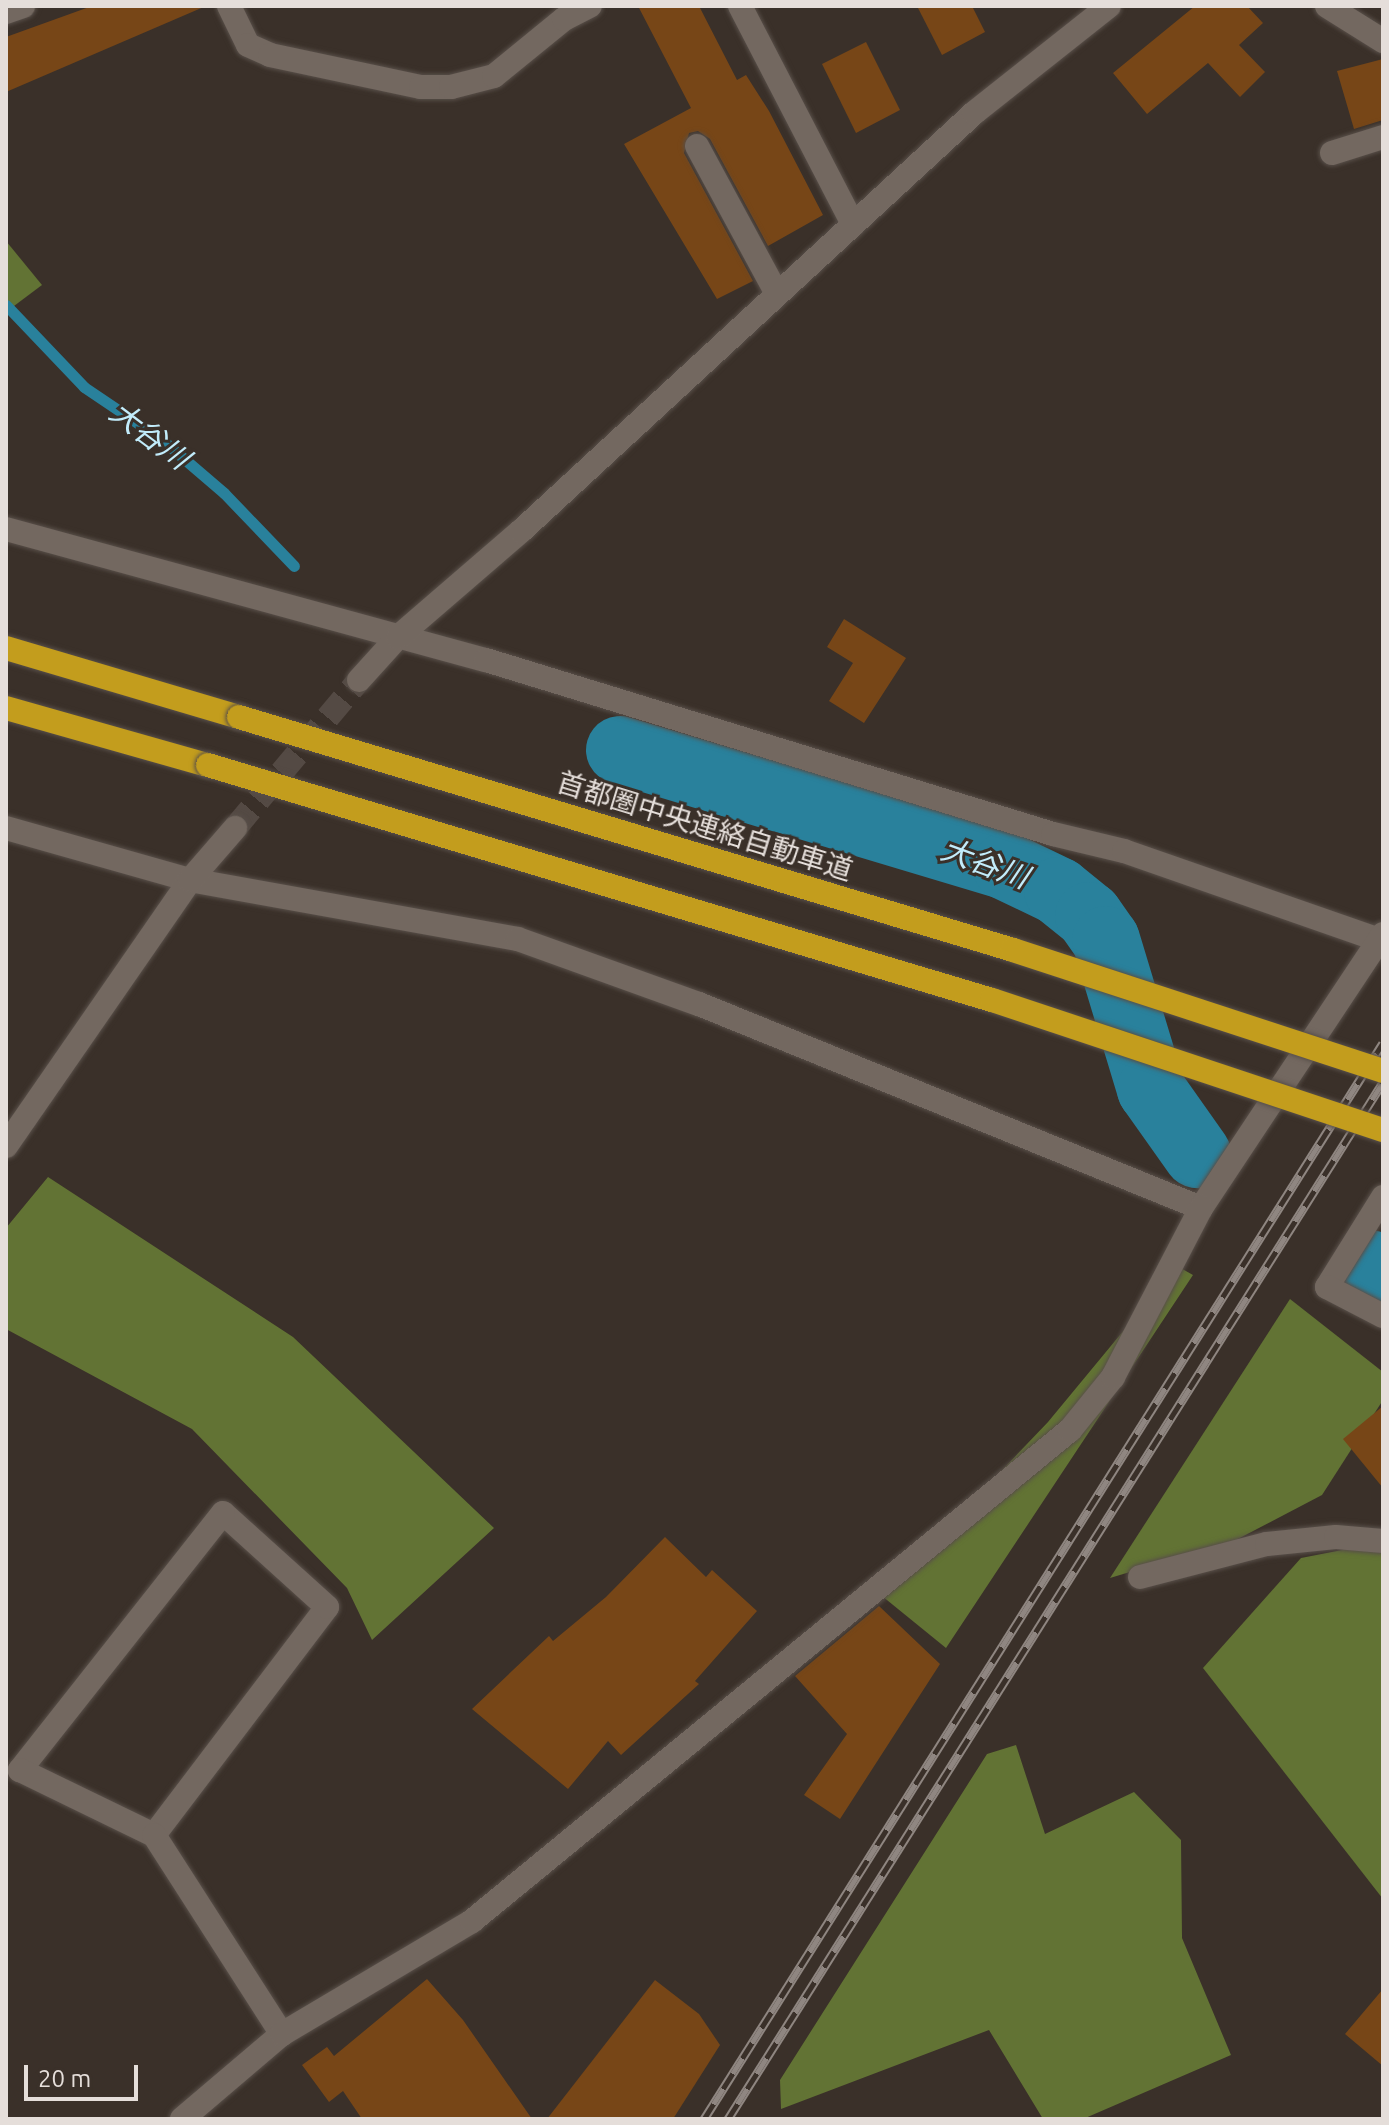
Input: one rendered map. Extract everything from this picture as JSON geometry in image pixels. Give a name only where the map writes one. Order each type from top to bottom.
[{"type":"highway","name":"首都圏中央連絡自動車道","points":[[6,648],[1013,950],[1383,1071]]},
{"type":"highway","points":[[6,708],[208,765],[992,1000],[1383,1130]]},
{"type":"street","points":[[6,12],[23,6]]},
{"type":"street","points":[[229,6],[248,45],[270,55],[421,87],[451,87],[494,76],[564,19],[590,6]]},
{"type":"street","points":[[740,6],[853,224]]},
{"type":"street","points":[[359,680],[398,637],[521,531],[974,113],[1109,6]]},
{"type":"street","points":[[1327,6],[1383,41]]},
{"type":"street","points":[[1332,153],[1383,137]]},
{"type":"street","points":[[697,146],[777,294]]},
{"type":"street","points":[[6,529],[398,637],[1124,851],[1381,937],[1201,1208],[1113,1377],[1070,1430],[472,1921],[282,2034],[182,2119]]},
{"type":"street","points":[[6,828],[190,880],[518,939],[699,1004],[1201,1208]]},
{"type":"street","points":[[6,1146],[190,880],[235,828]]},
{"type":"street","points":[[1383,1197],[1327,1287],[1383,1316]]},
{"type":"street","points":[[154,1835],[327,1607],[223,1513],[13,1768],[154,1835],[282,2034]]},
{"type":"street","points":[[1140,1577],[1267,1544],[1336,1537],[1383,1541]]},
{"type":"green space","points":[[6,241],[42,285],[6,312]]},
{"type":"green space","points":[[48,1177],[293,1337],[494,1528],[372,1640],[347,1588],[192,1429],[6,1329],[6,1228]]},
{"type":"green space","points":[[1177,1266],[1193,1275],[946,1648],[882,1596],[1048,1422]]},
{"type":"green space","points":[[1290,1299],[1383,1372],[1383,1400],[1322,1495],[1236,1540],[1110,1578]]},
{"type":"green space","points":[[1383,1542],[1383,1899],[1203,1668],[1301,1558]]},
{"type":"green space","points":[[1016,1745],[1045,1834],[1134,1792],[1181,1840],[1182,1938],[1231,2055],[1083,2119],[1043,2119],[989,2030],[781,2109],[780,2080],[987,1754]]},
{"type":"building","points":[[92,6],[206,6],[6,92],[6,37]]},
{"type":"building","points":[[638,6],[699,6],[737,80],[746,75],[769,111],[823,215],[768,246],[710,139],[698,131],[689,133],[684,153],[753,281],[717,299],[624,144],[691,108]]},
{"type":"building","points":[[917,6],[972,6],[985,32],[942,55]]},
{"type":"building","points":[[1195,6],[1247,6],[1263,23],[1239,45],[1265,72],[1240,97],[1208,63],[1147,114],[1113,73]]},
{"type":"building","points":[[866,42],[900,110],[856,133],[822,64]]},
{"type":"building","points":[[1383,59],[1383,120],[1354,129],[1337,71]]},
{"type":"building","points":[[844,619],[906,658],[864,723],[829,701],[853,663],[827,647]]},
{"type":"building","points":[[1383,1406],[1383,1488],[1343,1439]]},
{"type":"building","points":[[665,1537],[706,1577],[712,1570],[757,1611],[695,1681],[699,1684],[621,1755],[608,1741],[568,1789],[472,1709],[549,1636],[553,1641],[606,1597]]},
{"type":"building","points":[[879,1606],[940,1664],[840,1819],[804,1795],[847,1734],[795,1676]]},
{"type":"building","points":[[427,1979],[463,2020],[532,2119],[362,2119],[343,2091],[329,2102],[302,2065],[327,2047],[334,2056]]},
{"type":"building","points":[[655,1980],[699,2014],[720,2045],[673,2119],[547,2119]]},
{"type":"building","points":[[1383,1989],[1383,2066],[1345,2034]]},
{"type":"waterway","name":"大谷川","points":[[6,305],[84,387],[161,439],[224,493],[294,566]]},
{"type":"waterway","name":"大谷川","points":[[620,750],[1006,866],[1058,891],[1089,916],[1106,940],[1151,1089],[1197,1154]]},
{"type":"waterway","name":"大谷川","points":[[1370,1264],[1383,1271]]},
{"type":"tunnel","points":[[235,828],[359,680]]},
{"type":"railway","points":[[704,2119],[1383,1043]]},
{"type":"railway","points":[[728,2119],[1383,1082]]}]
